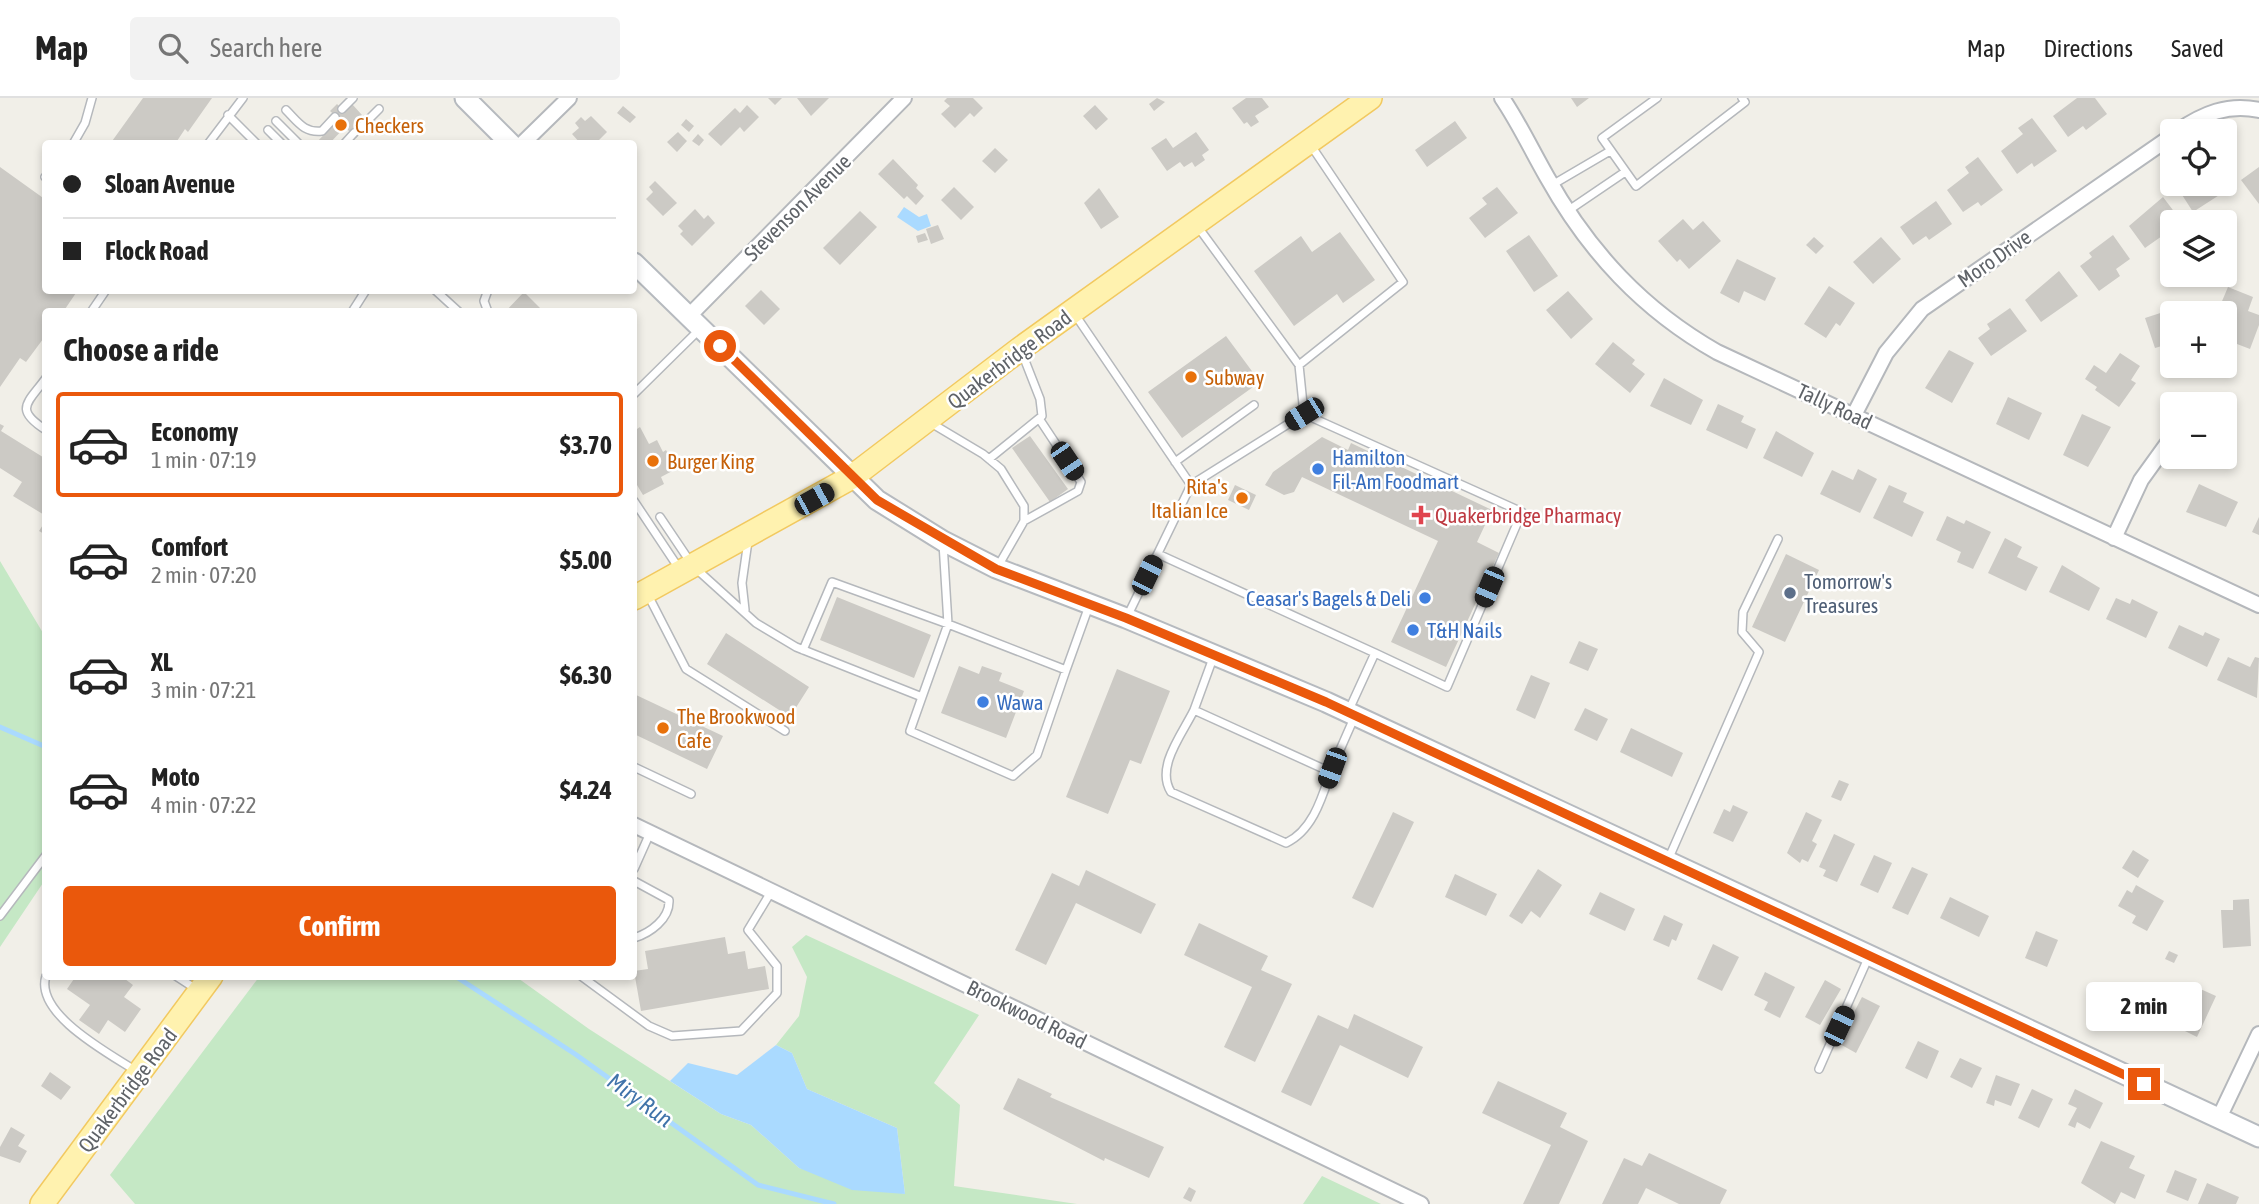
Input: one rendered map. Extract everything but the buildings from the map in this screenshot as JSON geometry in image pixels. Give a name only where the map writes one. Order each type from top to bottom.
[{"type":"main road","points":[[465,98],[507,140]]},
{"type":"main road","name":"Quakerbridge Road","points":[[640,594],[852,477],[1020,349],[1370,98]]},
{"type":"main road","points":[[637,266],[877,500],[943,541],[996,569],[1215,654],[1352,714],[2259,1137]]},
{"type":"main road","name":"Quakerbridge Road","points":[[42,1204],[206,984]]},
{"type":"street","points":[[527,140],[569,98]]},
{"type":"street","name":"Stevenson Avenue","points":[[695,322],[904,98]]},
{"type":"street","name":"Tally Road","points":[[1502,98],[1552,185],[1603,259],[1628,288],[1683,333],[2259,606]]},
{"type":"street","points":[[2201,119],[2216,111],[2235,107],[2259,110]]},
{"type":"street","name":"Moro Drive","points":[[1854,415],[1886,353],[1922,309],[2160,144]]},
{"type":"street","points":[[2114,538],[2141,480],[2160,453]]},
{"type":"street","name":"Brookwood Road","points":[[637,826],[1421,1204]]},
{"type":"street","points":[[2218,1118],[2259,1034]]},
{"type":"lane","points":[[76,140],[85,123],[92,98]]},
{"type":"lane","points":[[211,140],[243,98]]},
{"type":"lane","points":[[342,110],[353,98]]},
{"type":"lane","points":[[1657,98],[1602,138],[1636,186],[1745,102],[1742,98]]},
{"type":"lane","points":[[348,140],[379,109]]},
{"type":"lane","points":[[286,110],[305,130],[312,132],[322,131],[335,117]]},
{"type":"lane","points":[[228,116],[253,140]]},
{"type":"lane","points":[[276,121],[295,140]]},
{"type":"lane","points":[[268,130],[278,140]]},
{"type":"lane","points":[[1299,365],[1403,282],[1309,142]]},
{"type":"lane","points":[[1552,185],[1610,151]]},
{"type":"lane","points":[[1570,210],[1625,172]]},
{"type":"lane","points":[[1195,223],[1299,365],[1304,414]]},
{"type":"lane","points":[[439,294],[455,308]]},
{"type":"lane","points":[[1073,312],[1191,485]]},
{"type":"lane","points":[[637,391],[695,322]]},
{"type":"lane","points":[[1020,349],[1040,399],[1040,420],[1081,482],[1078,491],[1024,521]]},
{"type":"lane","points":[[42,383],[26,404],[25,411],[28,419],[42,428]]},
{"type":"lane","points":[[1175,462],[1254,405]]},
{"type":"lane","points":[[1126,618],[1191,485],[1304,414]]},
{"type":"lane","points":[[1157,554],[1447,687],[1522,512],[1304,414]]},
{"type":"lane","points":[[989,459],[1040,420]]},
{"type":"lane","points":[[927,421],[1001,469],[1024,506],[1024,521],[996,569]]},
{"type":"lane","points":[[637,505],[687,569],[745,610],[756,623],[803,650],[922,697]]},
{"type":"lane","points":[[660,517],[687,569]]},
{"type":"lane","points":[[745,610],[742,583],[749,536]]},
{"type":"lane","points":[[1668,861],[1759,652],[1742,632],[1743,611],[1777,539]]},
{"type":"lane","points":[[943,541],[948,624],[910,731],[1013,776],[1037,755],[1089,605]]},
{"type":"lane","points":[[803,650],[832,582],[1066,670]]},
{"type":"lane","points":[[640,594],[686,669],[785,731]]},
{"type":"lane","points":[[1215,654],[1194,710],[1170,758],[1166,778],[1171,792],[1286,843],[1296,839],[1311,820],[1375,653]]},
{"type":"lane","points":[[1194,710],[1326,770],[1332,768]]},
{"type":"lane","points":[[637,768],[691,794]]},
{"type":"lane","points":[[637,862],[650,833]]},
{"type":"lane","points":[[0,916],[42,860]]},
{"type":"lane","points":[[637,883],[669,900],[669,909],[658,925],[637,937]]},
{"type":"lane","points":[[586,980],[649,1026],[673,1036],[741,1031],[777,993],[777,966],[748,930],[771,892]]},
{"type":"lane","points":[[1819,1069],[1870,956]]},
{"type":"lane","points":[[46,980],[46,998],[60,1017],[140,1074]]},
{"type":"green space","points":[[0,561],[42,631],[42,884],[0,947]]},
{"type":"green space","points":[[806,935],[979,1015],[934,1083],[960,1105],[954,1186],[1077,1204],[135,1204],[110,1175],[257,980],[521,980],[589,1029],[721,1114],[751,1125],[799,1168],[905,1194],[897,1128],[807,1089],[792,1053],[776,1045],[799,1016],[807,977],[792,947]]},
{"type":"green space","points":[[1322,1176],[1381,1204],[1303,1204]]},
{"type":"water","points":[[904,207],[919,217],[927,214],[931,226],[918,231],[897,217]]},
{"type":"water","points":[[776,1045],[792,1053],[807,1089],[897,1128],[905,1194],[852,1190],[799,1168],[751,1125],[721,1114],[670,1081],[688,1063],[737,1075]]},
{"type":"waterway","name":"Miry Run","points":[[0,727],[42,745]]},
{"type":"waterway","name":"Miry Run","points":[[461,980],[575,1054],[758,1185],[834,1204]]},
{"type":"place","name":"Checkers","points":[[341,125]]},
{"type":"place","name":"Subway","points":[[1191,377]]},
{"type":"place","name":"Burger King","points":[[653,461]]},
{"type":"place","name":"Hamilton Fil-Am Foodmart","points":[[1318,469]]},
{"type":"place","name":"Rita's Italian Ice","points":[[1242,498]]},
{"type":"place","name":"Quakerbridge Pharmacy","points":[[1421,515]]},
{"type":"place","name":"Tomorrow's Treasures","points":[[1790,593]]},
{"type":"place","name":"Ceasar's Bagels & Deli","points":[[1425,598]]},
{"type":"place","name":"T&H Nails","points":[[1413,630]]},
{"type":"place","name":"Wawa","points":[[983,702]]},
{"type":"place","name":"The Brookwood Cafe","points":[[663,728]]},
{"type":"route","points":[[720,346],[877,500],[943,541],[996,569],[1126,618],[1326,702],[2144,1084]]}]
